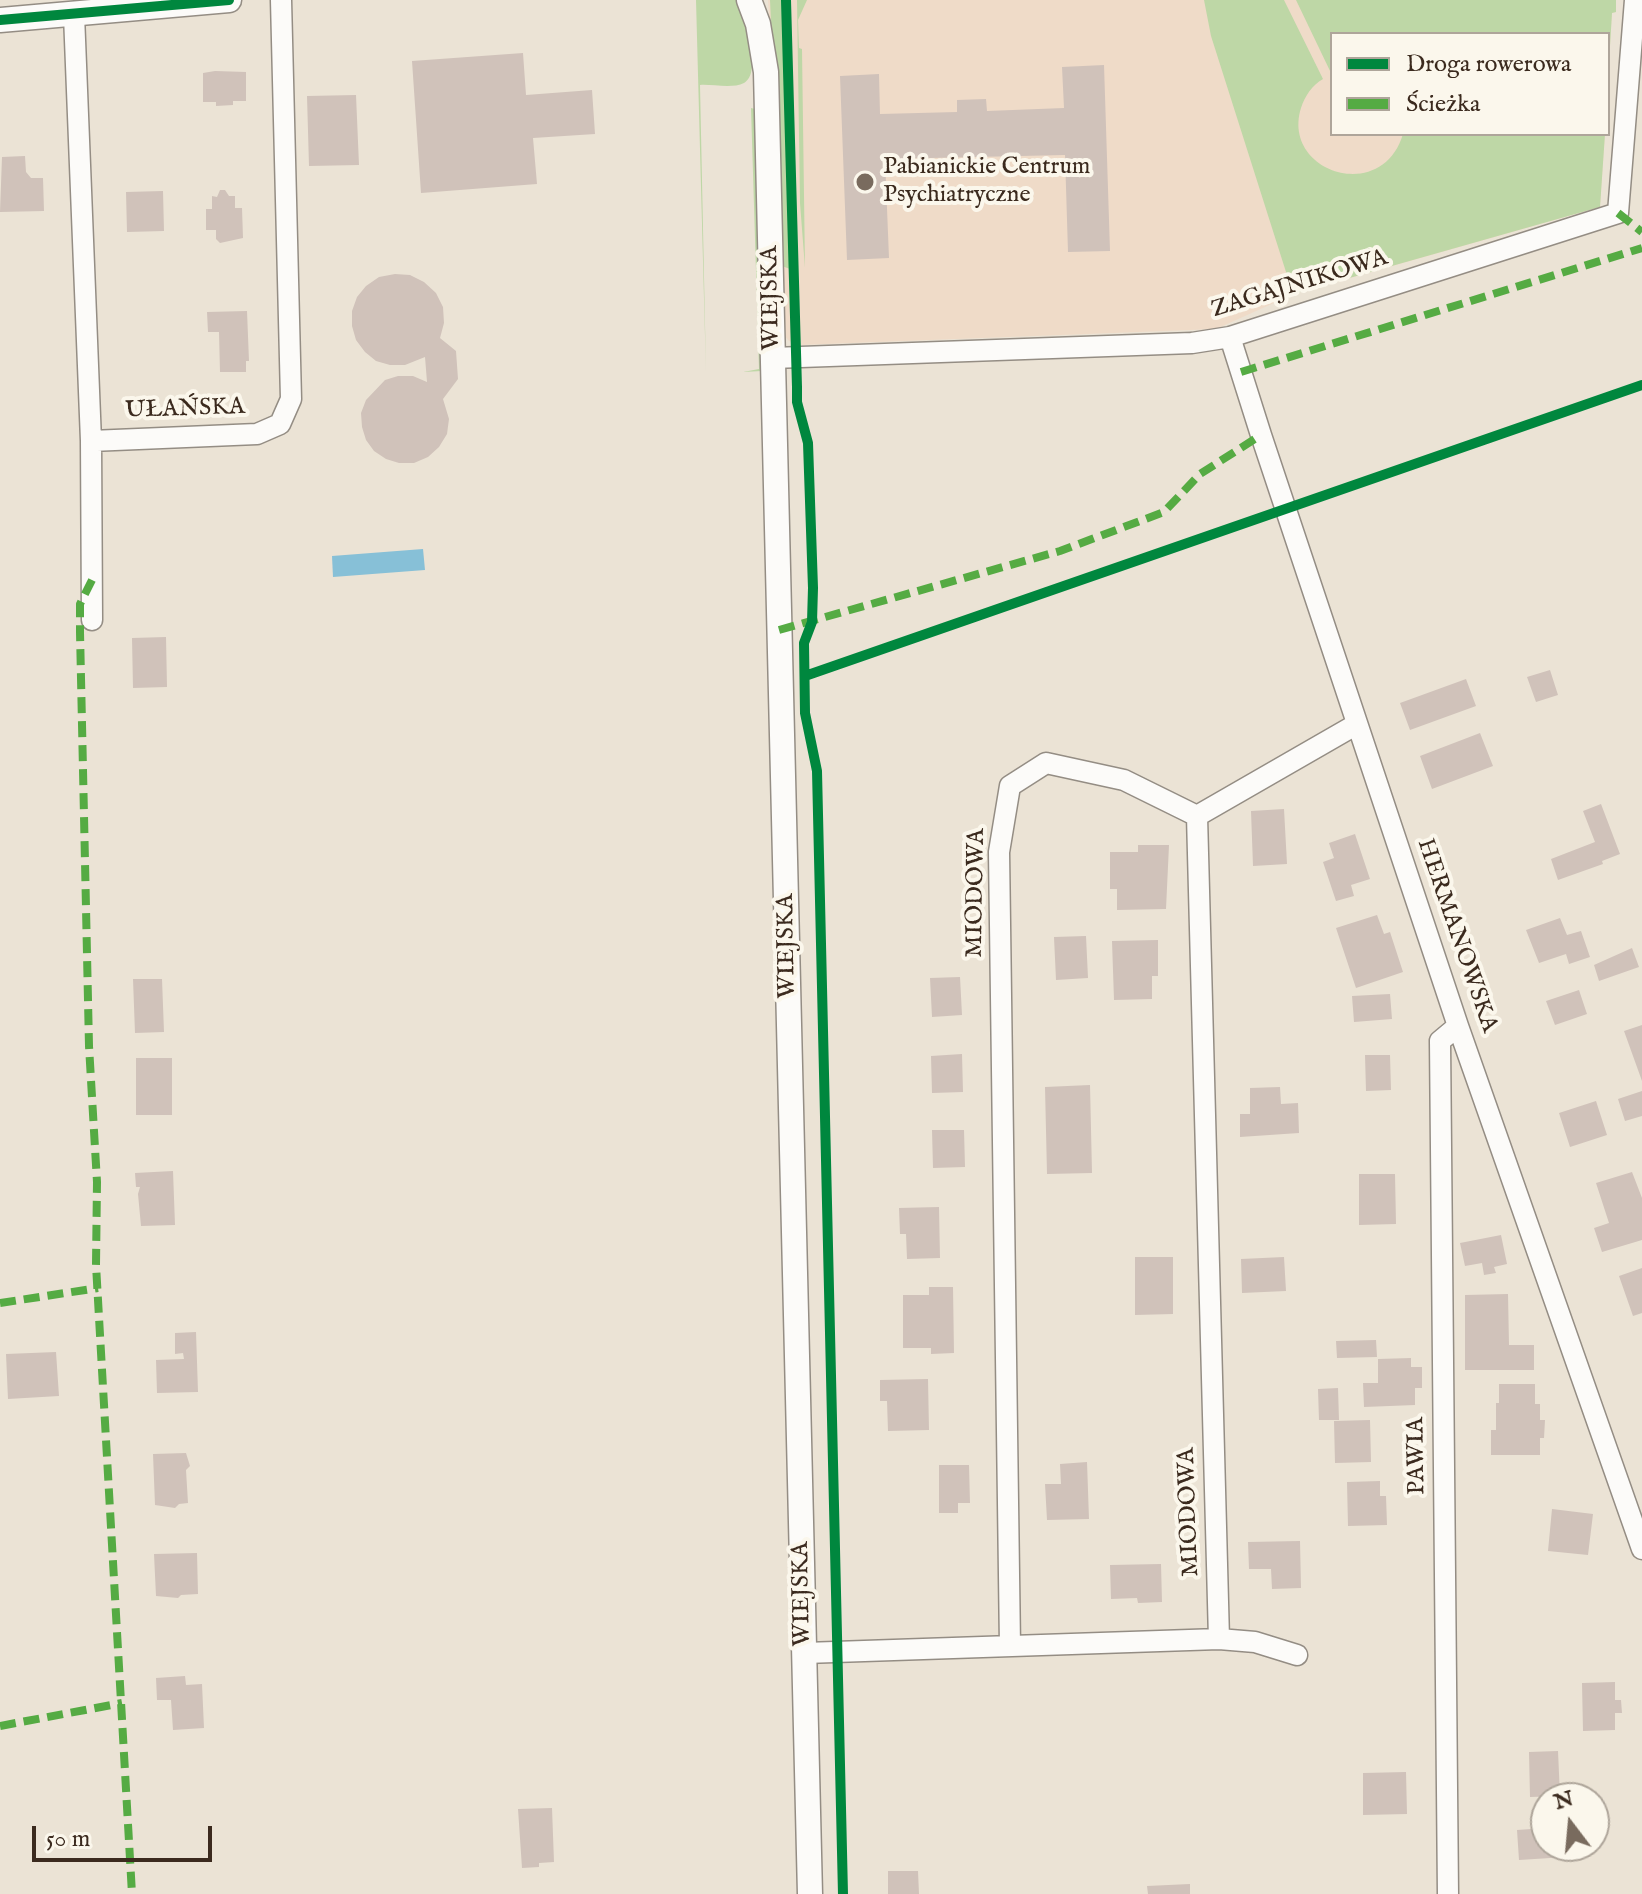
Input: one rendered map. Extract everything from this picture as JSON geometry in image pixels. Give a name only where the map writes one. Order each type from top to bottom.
[{"type":"street","points":[[0,20],[229,0]]},
{"type":"street","name":"UŁAŃSKA","points":[[74,15],[91,441],[257,434],[280,424],[291,399],[281,0]]},
{"type":"street","name":"WIEJSKA","points":[[749,0],[758,24],[765,65],[810,1894]]},
{"type":"street","name":"ZAGAJNIKOWA","points":[[773,358],[1192,343],[1230,337],[1618,213],[1635,0]]},
{"type":"street","name":"HERMANOWSKA","points":[[1230,337],[1458,1026],[1642,1549]]},
{"type":"street","points":[[91,441],[92,620]]},
{"type":"street","points":[[1197,816],[1357,724]]},
{"type":"street","name":"MIODOWA","points":[[1010,1646],[999,852],[1010,786],[1046,763],[1124,780],[1197,816],[1219,1639]]},
{"type":"street","name":"PAWIA","points":[[1448,1894],[1440,1041],[1458,1026]]},
{"type":"street","points":[[805,1653],[1219,1639],[1255,1642],[1297,1655]]},
{"type":"shaded area","points":[[768,0],[1616,0],[1610,46],[1610,32],[1330,32],[1330,136],[1605,136],[1600,207],[1294,294],[1216,329],[799,345],[789,341],[783,334]]},
{"type":"green space","points":[[696,0],[738,0],[752,57],[752,68],[744,83],[700,85],[706,373]]},
{"type":"green space","points":[[770,0],[782,0],[790,269],[782,266]]},
{"type":"green space","points":[[797,0],[807,0],[798,20],[799,48],[802,49],[805,268],[800,203]]},
{"type":"green space","points":[[1204,0],[1284,0],[1323,79],[1305,99],[1299,130],[1306,149],[1319,163],[1337,172],[1356,174],[1375,169],[1392,156],[1402,136],[1605,136],[1600,207],[1293,294],[1211,36]]},
{"type":"green space","points":[[1296,0],[1616,0],[1610,46],[1610,32],[1330,32],[1330,71]]},
{"type":"green space","points":[[751,108],[755,109],[762,371],[743,372],[759,369]]},
{"type":"water","points":[[423,549],[425,570],[333,577],[332,556]]},
{"type":"building","points":[[523,53],[526,95],[592,90],[595,134],[533,138],[537,184],[421,193],[412,61]]},
{"type":"building","name":"Pabianickie Centrum Psychiatryczne","points":[[1104,65],[1110,251],[1068,252],[1065,155],[885,159],[889,258],[847,260],[840,76],[879,74],[880,114],[957,112],[957,100],[986,99],[987,111],[1064,108],[1062,67]]},
{"type":"building","points":[[246,72],[246,101],[216,106],[216,102],[203,102],[203,73]]},
{"type":"building","points":[[356,95],[359,165],[309,166],[307,96]]},
{"type":"building","points":[[25,156],[26,172],[31,178],[43,178],[44,211],[0,212],[2,157]]},
{"type":"building","points":[[220,190],[235,196],[235,208],[242,208],[243,238],[220,243],[216,239],[216,230],[206,230],[206,209],[212,209],[212,196],[217,197]]},
{"type":"building","points":[[163,191],[164,231],[127,232],[126,192]]},
{"type":"building","points":[[410,275],[436,293],[443,307],[444,323],[440,338],[456,351],[458,379],[443,399],[449,419],[447,434],[428,457],[414,463],[399,463],[374,451],[362,427],[361,413],[366,400],[385,380],[413,376],[427,382],[425,357],[405,365],[390,365],[376,361],[356,340],[352,311],[357,297],[379,277]]},
{"type":"building","points":[[247,311],[249,361],[246,361],[246,372],[220,372],[219,332],[208,332],[207,312]]},
{"type":"building","points":[[166,637],[167,687],[133,688],[132,638]]},
{"type":"building","points":[[1550,670],[1558,695],[1536,702],[1527,677]]},
{"type":"building","points":[[1466,679],[1476,706],[1410,730],[1400,703]]},
{"type":"building","points":[[1480,733],[1493,766],[1432,789],[1420,756]]},
{"type":"building","points":[[1601,804],[1620,854],[1602,861],[1603,864],[1558,880],[1551,859],[1595,842],[1583,811]]},
{"type":"building","points":[[1284,809],[1287,864],[1253,866],[1251,811]]},
{"type":"building","points":[[1355,834],[1370,879],[1351,885],[1354,896],[1336,901],[1323,862],[1334,858],[1329,843]]},
{"type":"building","points":[[1138,845],[1169,845],[1166,909],[1117,910],[1117,889],[1110,889],[1110,852],[1138,852]]},
{"type":"building","points":[[1377,915],[1384,934],[1390,932],[1403,972],[1356,988],[1336,928]]},
{"type":"building","points":[[1560,918],[1567,935],[1581,931],[1590,957],[1569,964],[1566,954],[1539,963],[1526,930]]},
{"type":"building","points":[[1086,936],[1088,978],[1056,980],[1054,937]]},
{"type":"building","points":[[1158,940],[1158,976],[1152,976],[1152,999],[1114,1000],[1112,941]]},
{"type":"building","points":[[1632,948],[1639,967],[1599,981],[1594,965]]},
{"type":"building","points":[[960,977],[962,1015],[932,1017],[930,978]]},
{"type":"building","points":[[133,979],[162,979],[164,1032],[135,1033]]},
{"type":"building","points":[[1579,990],[1587,1014],[1555,1025],[1546,1001]]},
{"type":"building","points":[[1390,994],[1392,1019],[1354,1022],[1352,996]]},
{"type":"building","points":[[1642,1025],[1642,1081],[1624,1031]]},
{"type":"building","points":[[962,1054],[963,1092],[932,1093],[931,1056]]},
{"type":"building","points":[[1365,1055],[1390,1055],[1391,1090],[1366,1091]]},
{"type":"building","points":[[136,1058],[172,1058],[172,1115],[136,1115]]},
{"type":"building","points":[[1090,1085],[1092,1173],[1047,1174],[1045,1087]]},
{"type":"building","points":[[1280,1087],[1281,1104],[1298,1103],[1299,1133],[1240,1137],[1240,1114],[1250,1114],[1250,1088]]},
{"type":"building","points":[[1642,1091],[1642,1116],[1625,1121],[1618,1099]]},
{"type":"building","points":[[1596,1101],[1607,1135],[1570,1147],[1559,1113]]},
{"type":"building","points":[[932,1130],[964,1130],[965,1167],[933,1168]]},
{"type":"building","points":[[173,1171],[175,1225],[141,1226],[140,1187],[136,1187],[135,1173]]},
{"type":"building","points":[[1632,1172],[1642,1198],[1642,1240],[1602,1252],[1594,1228],[1609,1223],[1596,1183]]},
{"type":"building","points":[[1359,1174],[1395,1174],[1396,1224],[1359,1225]]},
{"type":"building","points":[[939,1207],[940,1258],[907,1259],[906,1234],[900,1234],[899,1208]]},
{"type":"building","points":[[1501,1235],[1507,1264],[1494,1267],[1496,1273],[1484,1275],[1482,1263],[1465,1266],[1460,1243]]},
{"type":"building","points":[[1135,1257],[1173,1257],[1173,1314],[1135,1315]]},
{"type":"building","points":[[1284,1257],[1286,1291],[1242,1293],[1241,1259]]},
{"type":"building","points":[[1642,1268],[1642,1313],[1633,1316],[1619,1276]]},
{"type":"building","points":[[929,1287],[953,1287],[954,1353],[931,1354],[931,1348],[903,1348],[903,1295],[929,1295]]},
{"type":"building","points":[[1508,1294],[1509,1345],[1534,1345],[1534,1370],[1465,1370],[1465,1295]]},
{"type":"building","points":[[196,1332],[198,1392],[157,1393],[156,1360],[184,1359],[183,1353],[175,1354],[175,1333]]},
{"type":"building","points":[[1376,1340],[1377,1357],[1337,1358],[1336,1341]]},
{"type":"building","points":[[56,1352],[59,1396],[8,1399],[6,1354]]},
{"type":"building","points":[[1411,1358],[1411,1367],[1422,1367],[1422,1388],[1415,1388],[1415,1405],[1364,1407],[1363,1383],[1378,1383],[1378,1359]]},
{"type":"building","points":[[928,1379],[929,1430],[888,1431],[887,1401],[880,1401],[880,1380]]},
{"type":"building","points":[[1499,1384],[1535,1384],[1535,1404],[1540,1404],[1540,1420],[1545,1420],[1544,1438],[1540,1438],[1540,1455],[1491,1455],[1491,1430],[1496,1430]]},
{"type":"building","points":[[1338,1388],[1339,1420],[1319,1420],[1318,1389]]},
{"type":"building","points":[[1370,1420],[1371,1462],[1335,1463],[1334,1421]]},
{"type":"building","points":[[186,1453],[190,1466],[186,1470],[188,1503],[175,1508],[155,1505],[153,1454]]},
{"type":"building","points":[[1087,1462],[1089,1519],[1047,1520],[1045,1484],[1061,1484],[1060,1464]]},
{"type":"building","points":[[939,1465],[969,1465],[970,1503],[958,1503],[958,1513],[939,1513]]},
{"type":"building","points":[[1380,1481],[1380,1496],[1386,1496],[1387,1525],[1348,1526],[1347,1482]]},
{"type":"building","points":[[1552,1509],[1593,1514],[1588,1555],[1548,1551]]},
{"type":"building","points":[[1300,1541],[1301,1588],[1272,1589],[1271,1569],[1249,1569],[1248,1542]]},
{"type":"building","points":[[197,1553],[198,1594],[178,1598],[156,1596],[154,1554]]},
{"type":"building","points":[[1161,1564],[1162,1602],[1138,1603],[1137,1598],[1111,1599],[1110,1565]]},
{"type":"building","points":[[185,1676],[186,1685],[202,1684],[204,1728],[173,1730],[171,1700],[157,1700],[156,1678]]},
{"type":"building","points":[[1615,1682],[1615,1700],[1621,1700],[1622,1713],[1615,1713],[1615,1730],[1583,1731],[1582,1683]]},
{"type":"building","points":[[1558,1751],[1559,1782],[1530,1782],[1530,1797],[1529,1752]]},
{"type":"building","points":[[1406,1772],[1407,1814],[1363,1815],[1363,1773]]},
{"type":"building","points":[[552,1808],[554,1862],[522,1868],[518,1809]]},
{"type":"building","points":[[1530,1829],[1530,1859],[1519,1860],[1517,1830]]},
{"type":"building","points":[[888,1871],[918,1871],[919,1894],[888,1894]]},
{"type":"building","points":[[1190,1884],[1190,1894],[1148,1894],[1147,1886]]},
{"type":"marked path","points":[[1618,213],[1642,232]]},
{"type":"marked path","points":[[1241,372],[1642,248]]},
{"type":"marked path","points":[[779,630],[1060,551],[1164,512],[1200,474],[1261,435]]},
{"type":"marked path","points":[[92,580],[80,604],[89,1046],[97,1182],[96,1265],[132,1894]]},
{"type":"marked path","points":[[0,1303],[98,1288]]},
{"type":"marked path","points":[[0,1726],[122,1703]]},
{"type":"cycle path","points":[[0,20],[229,0]]},
{"type":"cycle path","points":[[786,0],[797,402],[808,443],[813,588],[812,622],[804,643],[805,713],[817,771],[843,1894]]},
{"type":"cycle path","points":[[805,676],[1642,385]]},
{"type":"place","name":"Pabianickie Centrum Psychiatryczne","points":[[865,182]]}]
